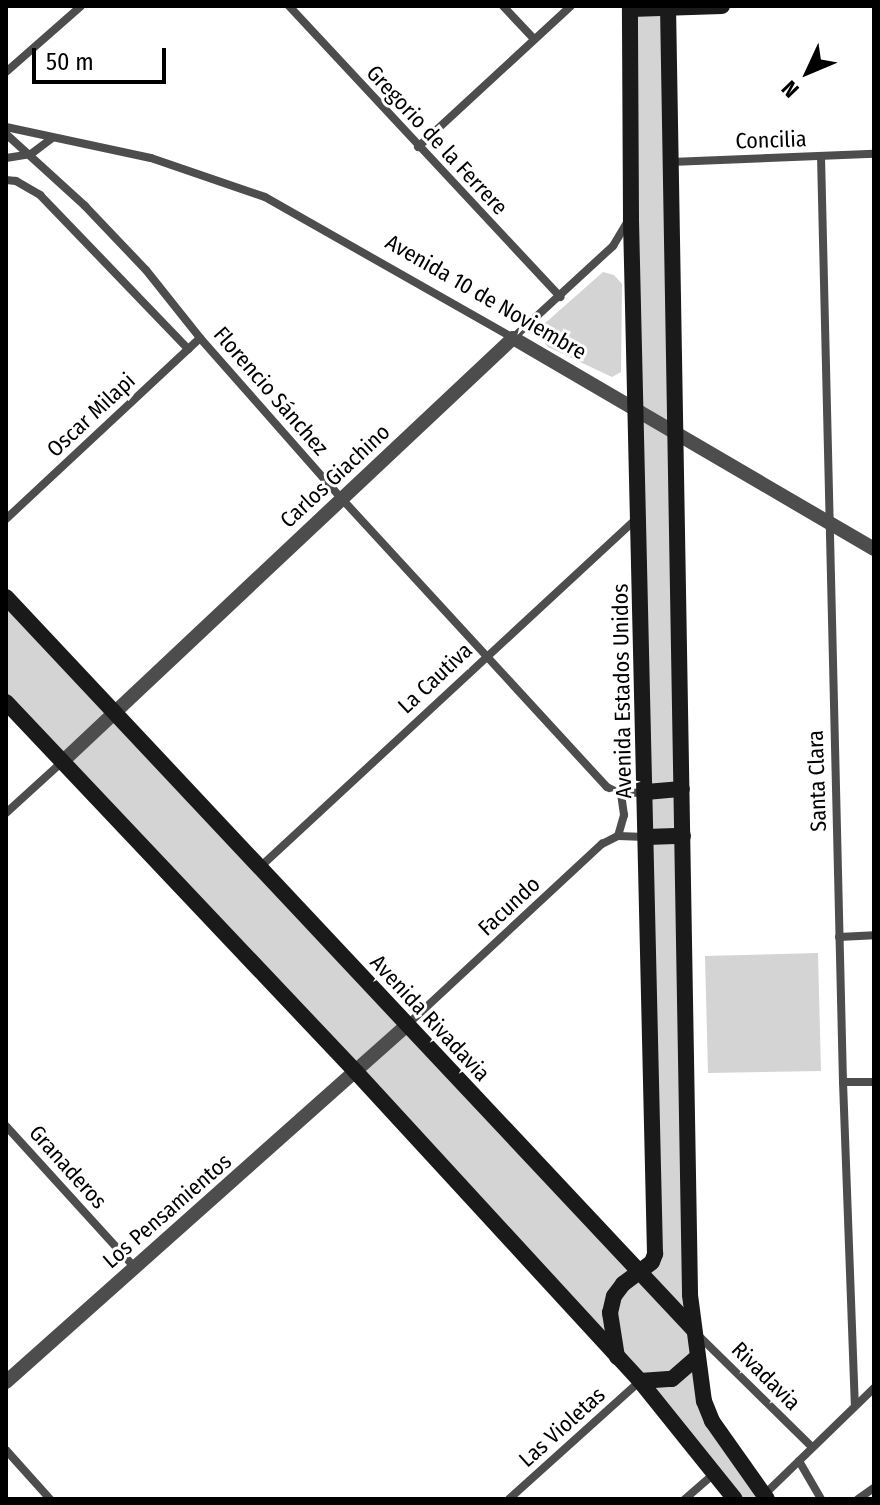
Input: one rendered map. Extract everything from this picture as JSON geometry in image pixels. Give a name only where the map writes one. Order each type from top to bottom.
[{"type":"main road","points":[[629,7],[722,6]]},
{"type":"main road","name":"Avenida Estados Unidos","points":[[617,1357],[610,1313],[623,1284],[652,1262],[655,1254],[640,516],[635,410],[629,7]]},
{"type":"main road","points":[[668,7],[690,1295],[704,1401],[712,1421],[765,1497]]},
{"type":"main road","name":"Avenida Rivadavia","points":[[6,597],[258,869],[694,1330]]},
{"type":"main road","points":[[6,702],[356,1072],[640,1381],[735,1499]]},
{"type":"main road","points":[[646,792],[682,789]]},
{"type":"main road","points":[[646,837],[683,836]]},
{"type":"main road","points":[[640,1381],[672,1379],[697,1357]]},
{"type":"street","points":[[6,72],[81,6]]},
{"type":"street","name":"Gregorio de la Ferrere","points":[[289,6],[560,297]]},
{"type":"street","points":[[503,6],[534,39]]},
{"type":"street","points":[[418,147],[571,6]]},
{"type":"street","name":"Avenida 10 de Noviembre","points":[[6,127],[151,158],[265,197],[874,549]]},
{"type":"street","name":"Florencio Sánchez","points":[[6,134],[31,154],[146,270],[200,338],[484,656],[607,787],[621,794]]},
{"type":"street","points":[[6,158],[31,154],[52,138]]},
{"type":"street","name":"Concilia","points":[[670,162],[874,154]]},
{"type":"street","name":"Santa Clara","points":[[821,156],[839,937],[855,1404]]},
{"type":"street","points":[[6,180],[16,181],[40,195],[188,349]]},
{"type":"street","name":"Carlos Giachino","points":[[62,762],[560,297],[613,246],[631,217]]},
{"type":"street","name":"Oscar Milapi","points":[[6,519],[200,338]]},
{"type":"street","name":"La Cautiva","points":[[258,869],[484,656],[640,516]]},
{"type":"street","points":[[6,813],[62,762]]},
{"type":"street","points":[[646,792],[621,794],[624,815],[618,836],[646,837]]},
{"type":"street","name":"Facundo","points":[[407,1025],[602,844],[618,836]]},
{"type":"street","points":[[839,937],[874,935]]},
{"type":"street","name":"Los Pensamientos","points":[[6,1382],[407,1025]]},
{"type":"street","points":[[843,1082],[874,1082]]},
{"type":"street","name":"Granaderos","points":[[6,1126],[135,1268]]},
{"type":"street","name":"Rivadavia","points":[[694,1330],[812,1447]]},
{"type":"street","name":"Las Violetas","points":[[509,1499],[640,1381]]},
{"type":"street","points":[[765,1497],[874,1388]]},
{"type":"street","points":[[6,1450],[50,1499]]},
{"type":"street","points":[[799,1461],[821,1499]]},
{"type":"street","points":[[685,1499],[714,1474]]},
{"type":"street","points":[[858,1499],[874,1488]]},
{"type":"shaded area","points":[[630,6],[668,8],[690,1295],[704,1401],[767,1499],[735,1499],[640,1381],[6,702],[6,597],[638,1272],[651,1262]]},
{"type":"shaded area","points":[[603,272],[614,275],[622,284],[621,372],[612,377],[548,347],[538,336],[543,325]]},
{"type":"shaded area","points":[[818,953],[821,1071],[708,1073],[705,956]]}]
